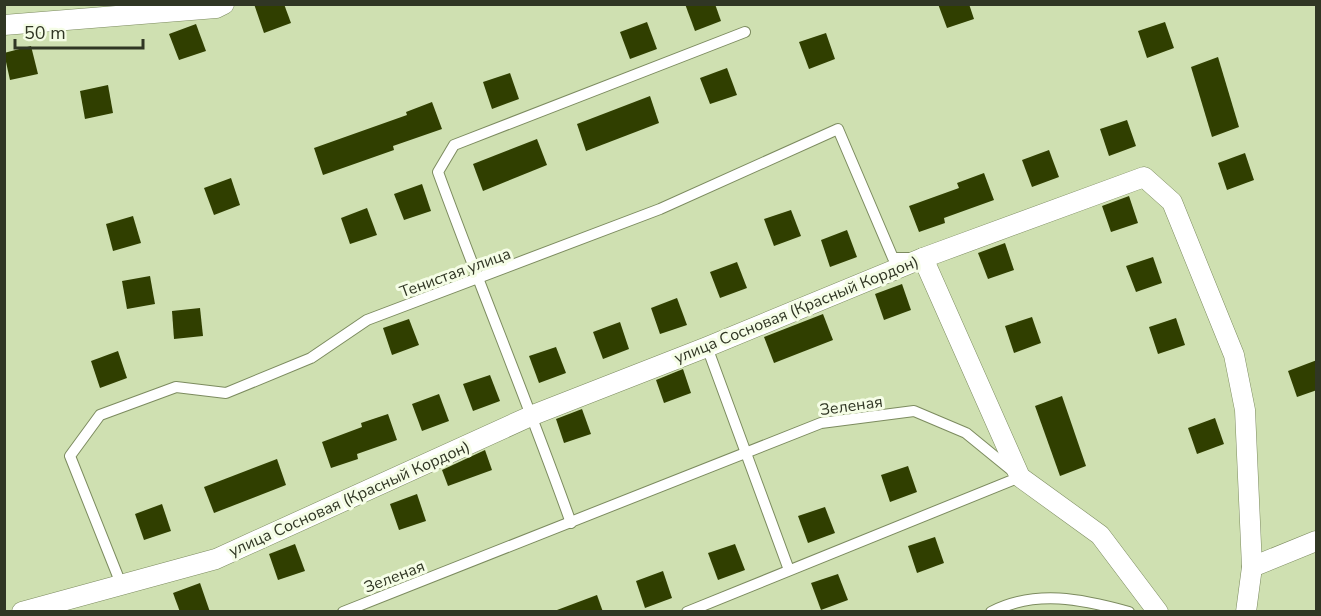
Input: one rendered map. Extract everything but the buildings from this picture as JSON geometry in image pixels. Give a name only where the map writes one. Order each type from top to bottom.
[{"type":"street","points":[[4,25],[216,8],[224,4]]},
{"type":"street","name":"улица Сосновая (Красный Кордон)","points":[[22,612],[216,559],[533,415],[707,347],[923,258],[1144,177],[1172,202],[1234,355],[1245,410],[1252,567],[1246,612]]},
{"type":"street","points":[[923,258],[1020,477],[1100,535],[1158,612]]},
{"type":"street","points":[[1252,567],[1317,541]]},
{"type":"lane","points":[[572,523],[533,415],[477,281],[438,172],[454,145],[745,32]]},
{"type":"lane","name":"Тенистая улица","points":[[121,584],[70,456],[100,415],[176,387],[226,393],[311,358],[367,321],[477,281],[660,209],[838,129],[893,258],[923,258]]},
{"type":"lane","points":[[707,347],[744,454],[789,570]]},
{"type":"lane","name":"Зеленая","points":[[343,612],[821,423],[914,411],[966,433],[1020,477]]},
{"type":"lane","points":[[687,612],[1020,477]]},
{"type":"lane","points":[[991,612],[1010,602],[1075,598],[1129,612]]}]
